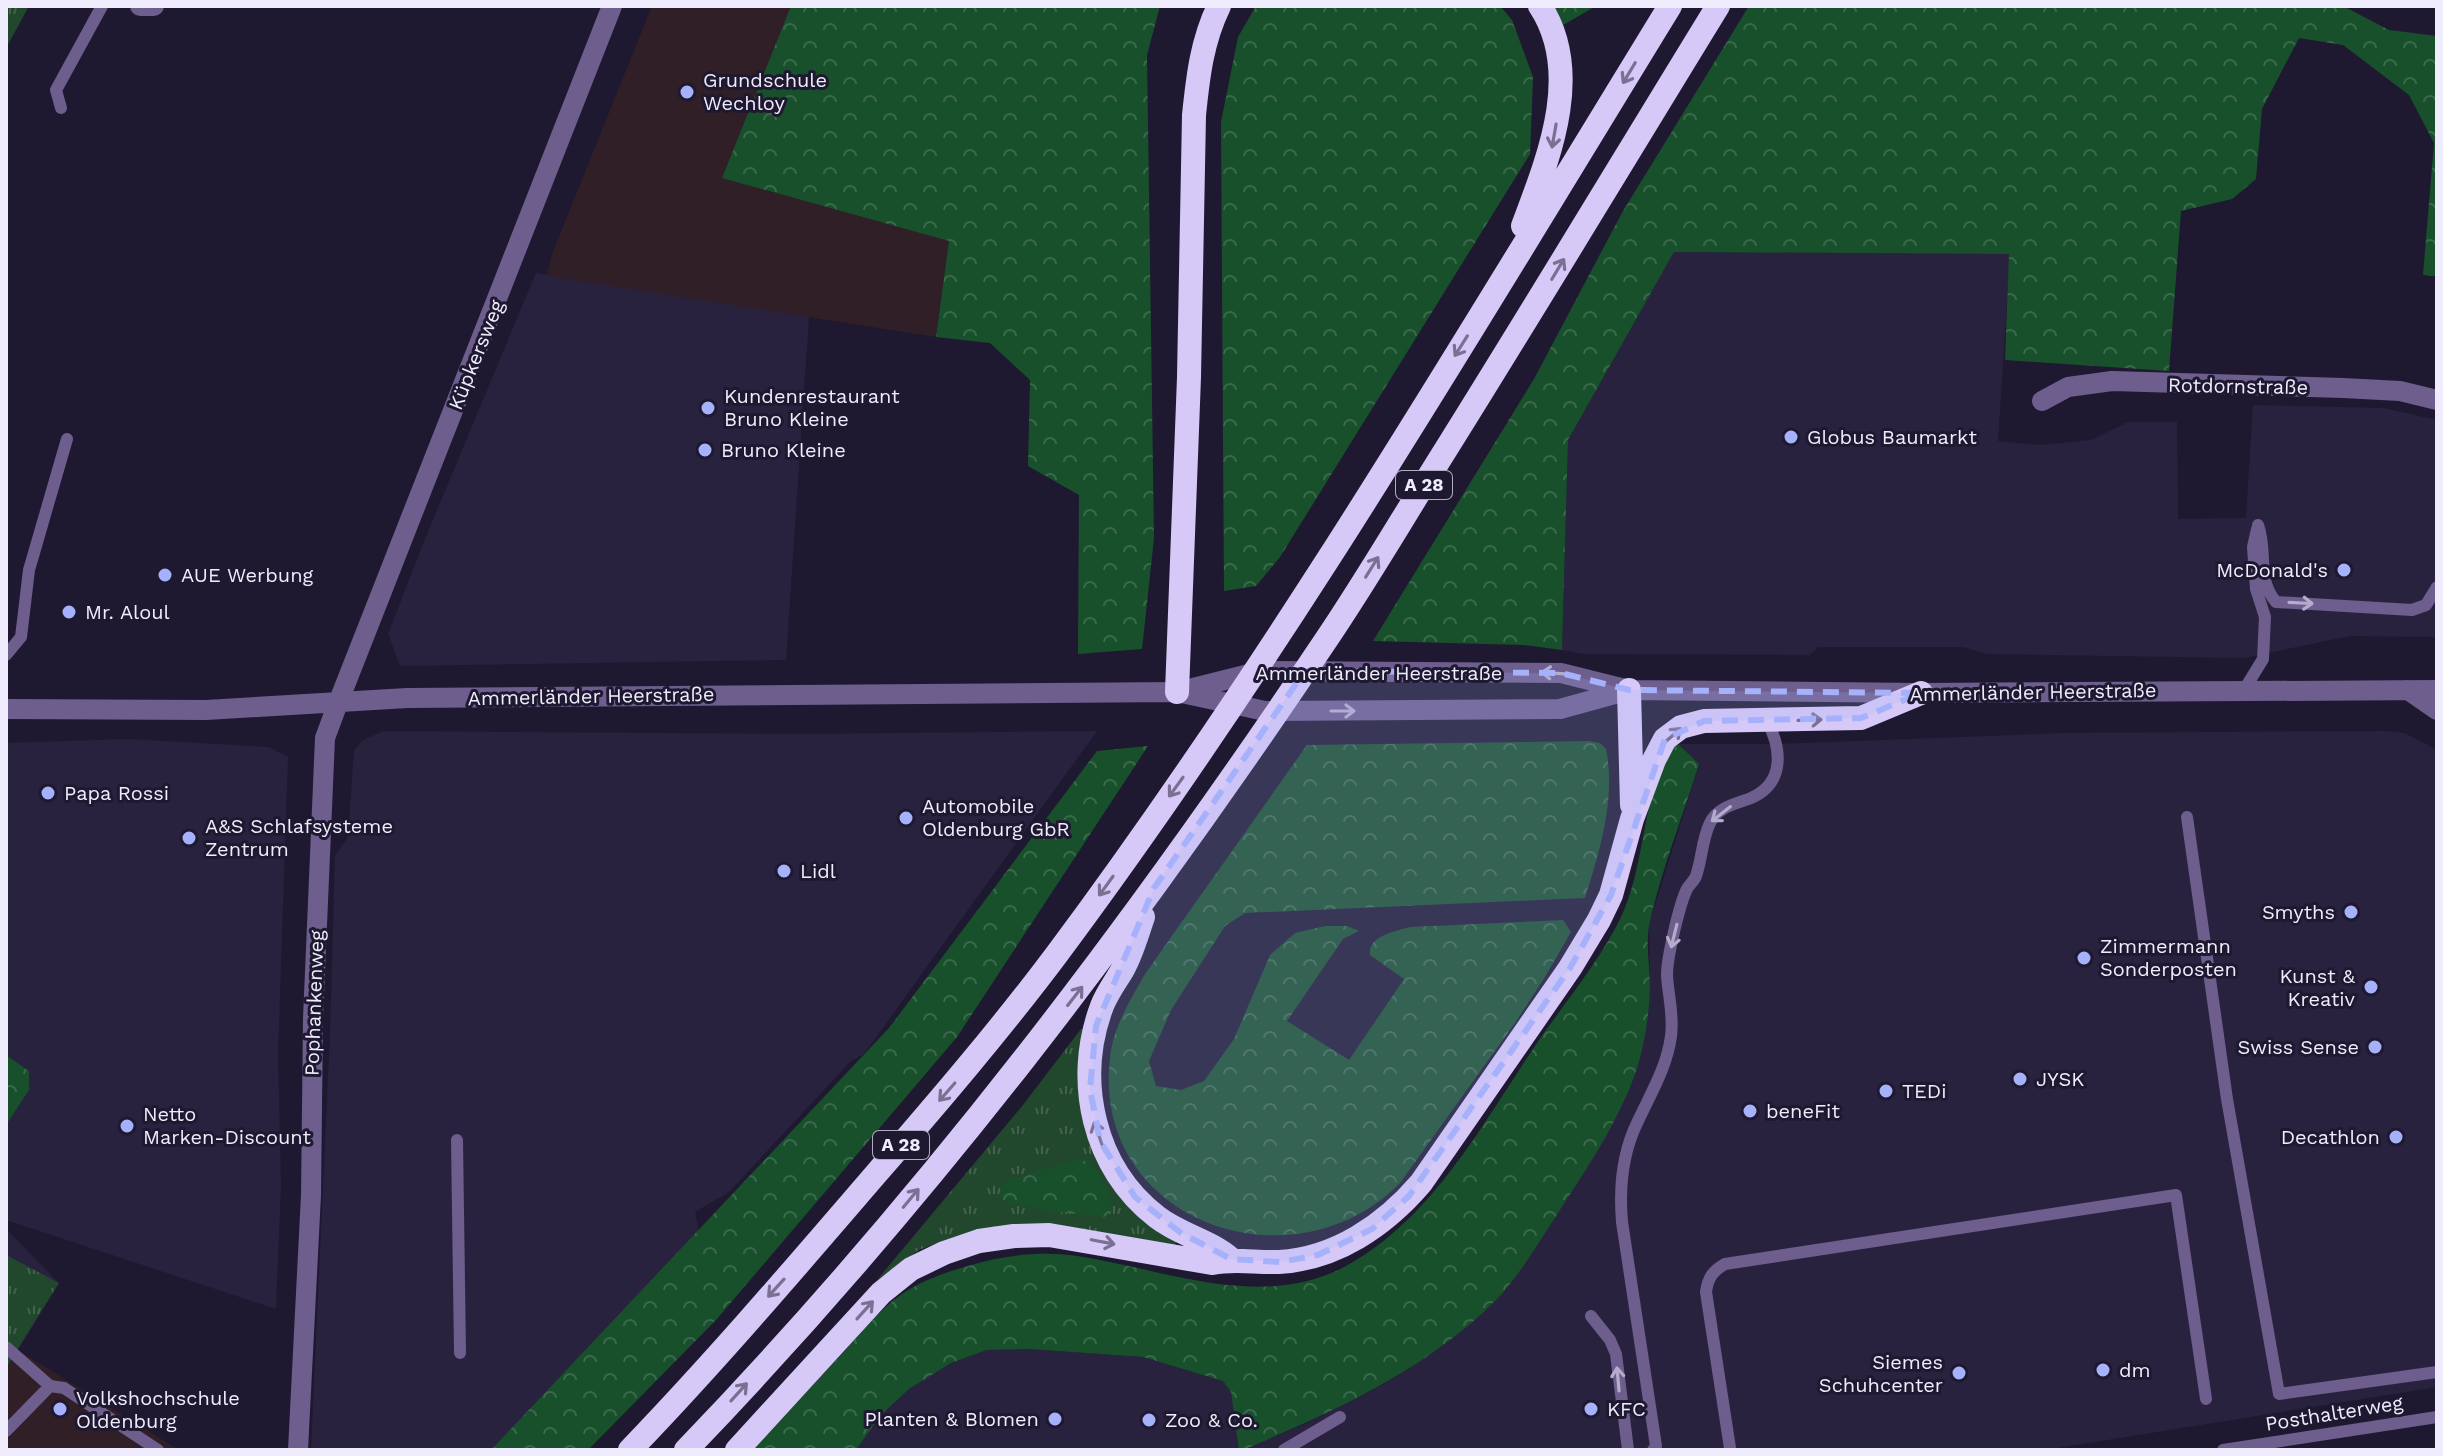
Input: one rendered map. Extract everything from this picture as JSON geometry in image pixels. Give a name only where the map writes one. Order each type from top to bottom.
[{"type":"highway","points":[[1177,692],[1189,377],[1194,115],[1198,72],[1207,30],[1219,6]]},
{"type":"highway","points":[[1502,280],[1552,150],[1561,100],[1557,52],[1540,6]]},
{"type":"highway","name":"A 28","points":[[630,1450],[822,1237],[956,1082],[1056,956],[1280,636],[1670,6]]},
{"type":"highway","name":"A 28","points":[[686,1450],[857,1261],[999,1091],[1154,888],[1331,633],[1718,6]]},
{"type":"highway","points":[[1629,690],[1632,819]]},
{"type":"highway","points":[[737,1450],[881,1293],[911,1269],[944,1253],[979,1241],[1049,1235],[1212,1263],[1231,1259],[1280,1262],[1318,1255],[1372,1229],[1409,1196],[1442,1153],[1577,956],[1611,895],[1632,819],[1665,739],[1681,727],[1704,721],[1861,718],[1921,693]]},
{"type":"highway","points":[[1154,888],[1124,967],[1103,1005],[1096,1026],[1090,1068],[1095,1124],[1116,1172],[1144,1207],[1168,1226],[1218,1248],[1231,1259]]},
{"type":"street","points":[[140,6],[154,6]]},
{"type":"street","name":"Küpkersweg","points":[[338,703],[612,6]]},
{"type":"street","name":"Rotdornstraße","points":[[2042,401],[2068,387],[2112,381],[2400,391],[2437,400]]},
{"type":"street","name":"Ammerländer Heerstraße","points":[[1177,692],[1261,671],[1561,673],[1629,690],[1921,693],[2437,690]]},
{"type":"street","name":"Ammerländer Heerstraße","points":[[6,709],[206,710],[407,698],[1177,692],[1265,711],[1560,709],[1629,690]]},
{"type":"street","points":[[2408,690],[2437,710]]},
{"type":"street","name":"Pophankenweg","points":[[298,1450],[311,1195],[313,1019],[325,738],[338,703]]},
{"type":"lane","points":[[61,108],[56,90],[102,6]]},
{"type":"lane","points":[[6,655],[21,637],[29,570],[67,439]]},
{"type":"lane","points":[[2244,690],[2263,659],[2265,617],[2256,589],[2253,547],[2258,525],[2262,538],[2265,589],[2276,602],[2412,610],[2426,605],[2437,587]]},
{"type":"lane","points":[[1657,1449],[1622,1222],[1620,1186],[1624,1157],[1663,1069],[1671,1036],[1671,996],[1667,973],[1686,889],[1695,879],[1714,815],[1755,797],[1771,784],[1778,765],[1778,744],[1767,721]]},
{"type":"lane","points":[[2187,817],[2227,1099],[2279,1394],[2437,1372]]},
{"type":"lane","points":[[457,1140],[460,1353]]},
{"type":"lane","points":[[1730,1448],[1706,1292],[1708,1280],[1715,1270],[1725,1264],[2176,1195],[2206,1399]]},
{"type":"lane","points":[[1591,1316],[1610,1340],[1616,1354],[1628,1450]]},
{"type":"lane","points":[[6,1347],[50,1386],[64,1388],[158,1450]]},
{"type":"lane","points":[[6,1431],[50,1386]]},
{"type":"lane","points":[[1284,1450],[1340,1417]]},
{"type":"lane","name":"Posthalterweg","points":[[2223,1450],[2437,1417]]},
{"type":"highlighted area","points":[[1305,671],[1561,673],[1629,690],[1921,693],[1861,718],[1704,721],[1665,739],[1611,895],[1570,968],[1409,1196],[1372,1229],[1318,1255],[1280,1262],[1231,1259],[1181,1233],[1135,1197],[1100,1141],[1090,1089],[1096,1026],[1154,888]]},
{"type":"shaded area","name":"Grundschule Wechloy","points":[[652,6],[791,6],[722,178],[949,241],[936,337],[547,276],[552,254]]},
{"type":"shaded area","points":[[1674,252],[2010,254],[1998,441],[2040,445],[2091,440],[2128,422],[2177,422],[2178,519],[2246,518],[2253,405],[2383,408],[2437,420],[2437,637],[2350,636],[2244,658],[1987,654],[1964,647],[1818,647],[1810,655],[1585,654],[1562,650],[1568,440]]},
{"type":"shaded area","points":[[536,273],[809,316],[786,660],[400,666],[388,634]]},
{"type":"shaded area","points":[[383,731],[810,734],[1097,731],[864,1054],[851,1061],[729,1192],[695,1212],[699,1232],[491,1450],[311,1450],[335,856],[348,837],[354,751],[362,741]]},
{"type":"shaded area","points":[[2064,733],[2405,733],[2437,750],[2437,1387],[2045,1450],[1243,1450],[1371,1391],[1448,1341],[1498,1297],[1583,1174],[1618,1113],[1634,1076],[1644,1039],[1650,989],[1649,924],[1699,765],[1678,744],[1778,744]]},
{"type":"shaded area","points":[[128,739],[269,747],[288,757],[278,1054],[281,1185],[276,1309],[6,1220],[6,1125],[29,1090],[29,1071],[6,1055],[6,743]]},
{"type":"shaded area","points":[[6,1229],[59,1283],[6,1368]]},
{"type":"shaded area","points":[[1030,1349],[1143,1357],[1223,1381],[1231,1392],[1239,1450],[856,1450],[881,1415],[909,1389],[951,1363],[987,1350]]},
{"type":"shaded area","name":"Volkshochschule Oldenburg","points":[[18,1350],[179,1450],[6,1450],[6,1368]]},
{"type":"green space","points":[[6,6],[29,6],[6,48]]},
{"type":"green space","points":[[791,6],[1160,6],[1147,55],[1154,538],[1142,649],[1078,654],[1079,495],[1028,466],[1030,380],[990,343],[936,337],[949,241],[722,178]]},
{"type":"green space","points":[[1256,6],[1500,6],[1512,20],[1533,77],[1530,154],[1280,557],[1256,586],[1224,591],[1221,122],[1238,37]]},
{"type":"green space","points":[[1554,6],[1596,6],[1563,25]]},
{"type":"green space","points":[[1749,6],[2343,6],[2389,30],[2437,36],[2437,276],[2423,275],[2434,143],[2409,95],[2343,45],[2299,38],[2262,109],[2256,179],[2232,199],[2181,211],[2169,371],[2005,360],[2009,254],[1674,252],[1568,440],[1562,650],[1524,645],[1373,641],[1534,379],[1623,211]]},
{"type":"green space","points":[[1600,743],[1606,749],[1609,786],[1601,843],[1585,898],[1245,913],[1225,926],[1171,1010],[1149,1061],[1156,1086],[1181,1090],[1204,1081],[1234,1039],[1270,955],[1295,933],[1325,926],[1347,926],[1359,931],[1343,939],[1287,1021],[1349,1060],[1404,979],[1370,955],[1373,943],[1378,939],[1410,927],[1563,920],[1571,932],[1545,977],[1400,1183],[1356,1216],[1307,1232],[1256,1234],[1208,1222],[1165,1198],[1132,1162],[1113,1115],[1110,1058],[1115,1036],[1145,974],[1307,745]]},
{"type":"green space","points":[[1678,744],[1699,764],[1650,921],[1648,1010],[1634,1077],[1604,1140],[1524,1264],[1497,1299],[1440,1347],[1378,1387],[1243,1450],[1239,1450],[1231,1392],[1223,1381],[1143,1357],[1030,1349],[987,1350],[951,1363],[909,1389],[881,1415],[856,1450],[753,1450],[885,1307],[909,1289],[951,1271],[1009,1257],[1049,1254],[1077,1256],[1213,1283],[1280,1286],[1314,1279],[1346,1266],[1377,1246],[1406,1222],[1455,1165],[1604,947],[1628,899],[1658,778],[1673,746]]},
{"type":"green space","points":[[1148,746],[957,1037],[716,1320],[588,1450],[491,1450],[889,1028],[1097,751]]},
{"type":"green space","points":[[1081,1029],[1087,1029],[1083,1102],[1176,1240],[1175,1248],[1018,1226],[937,1243],[919,1250],[877,1280],[1023,1105]]},
{"type":"green space","points":[[6,1055],[29,1071],[29,1090],[6,1125]]},
{"type":"green space","points":[[1079,1158],[1093,1167],[1105,1187],[1113,1210],[1104,1217],[1049,1211],[1002,1201],[1000,1189],[1007,1181]]},
{"type":"green space","points":[[6,1255],[59,1283],[6,1368]]},
{"type":"place","name":"Grundschule Wechloy","points":[[687,92]]},
{"type":"place","name":"Kundenrestaurant Bruno Kleine","points":[[708,408]]},
{"type":"place","name":"Globus Baumarkt","points":[[1791,437]]},
{"type":"place","name":"Bruno Kleine","points":[[705,450]]},
{"type":"place","name":"McDonald's","points":[[2344,570]]},
{"type":"place","name":"AUE Werbung","points":[[165,575]]},
{"type":"place","name":"Mr. Aloul","points":[[69,612]]},
{"type":"place","name":"Papa Rossi","points":[[48,793]]},
{"type":"place","name":"Automobile Oldenburg GbR","points":[[906,818]]},
{"type":"place","name":"A&S Schlafsysteme Zentrum","points":[[189,838]]},
{"type":"place","name":"Lidl","points":[[784,871]]},
{"type":"place","name":"Smyths","points":[[2351,912]]},
{"type":"place","name":"Zimmermann Sonderposten","points":[[2084,958]]},
{"type":"place","name":"Kunst & Kreativ","points":[[2371,987]]},
{"type":"place","name":"Swiss Sense","points":[[2375,1047]]},
{"type":"place","name":"JYSK","points":[[2020,1079]]},
{"type":"place","name":"TEDi","points":[[1886,1091]]},
{"type":"place","name":"beneFit","points":[[1750,1111]]},
{"type":"place","name":"Netto Marken-Discount","points":[[127,1126]]},
{"type":"place","name":"Decathlon","points":[[2396,1137]]},
{"type":"place","name":"dm","points":[[2103,1370]]},
{"type":"place","name":"Siemes Schuhcenter","points":[[1959,1373]]},
{"type":"place","name":"Volkshochschule Oldenburg","points":[[60,1409]]},
{"type":"place","name":"KFC","points":[[1591,1409]]},
{"type":"place","name":"Planten & Blomen","points":[[1055,1419]]},
{"type":"place","name":"Zoo & Co.","points":[[1149,1420]]}]
